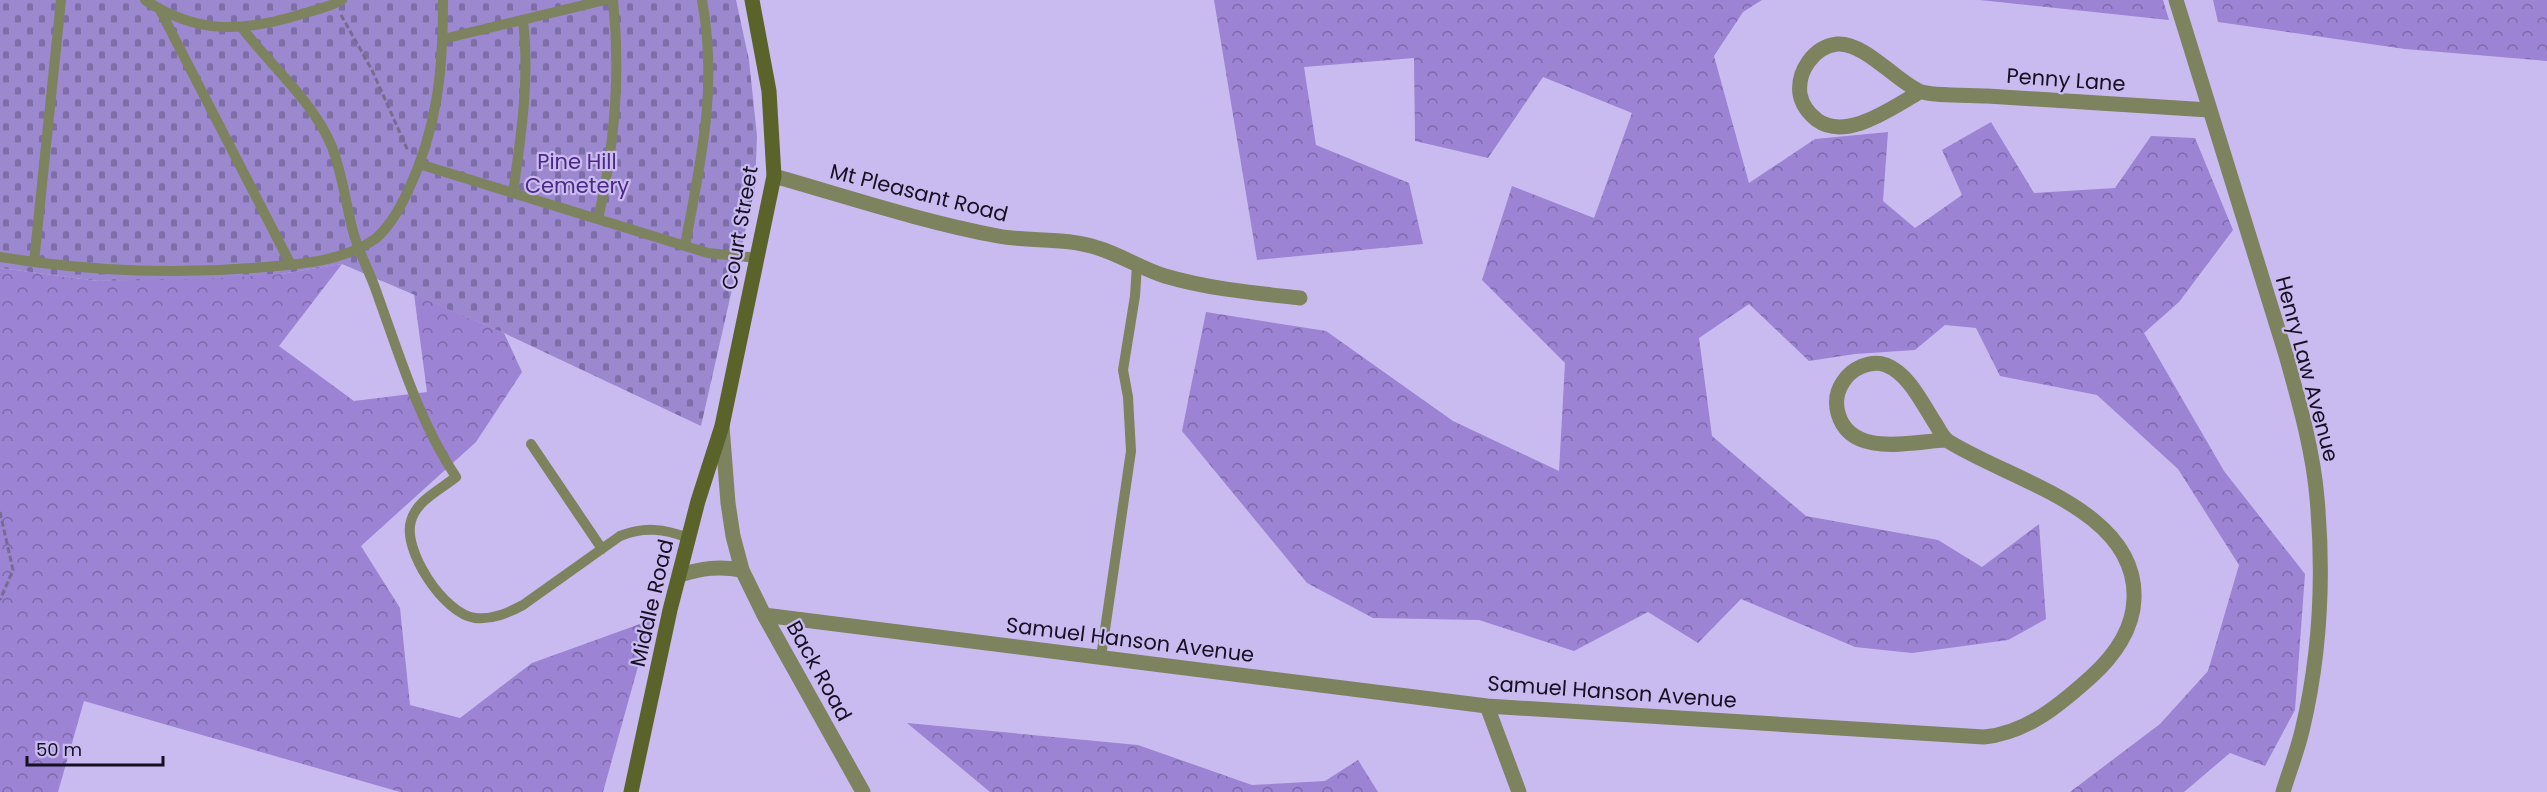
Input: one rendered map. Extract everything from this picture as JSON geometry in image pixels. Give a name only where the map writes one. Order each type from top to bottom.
[{"type":"street","name":"Court Street","points":[[722,426],[774,177],[769,91],[752,0]]},
{"type":"street","name":"Henry Law Avenue","points":[[2176,0],[2301,408],[2317,497],[2319,585],[2314,670],[2302,734],[2283,792]]},
{"type":"street","points":[[1837,44],[1870,57],[1920,92],[1868,121],[1840,128],[1821,123],[1812,116],[1805,108],[1799,85],[1802,74],[1811,59],[1826,48],[1837,44]]},
{"type":"street","name":"Penny Lane","points":[[1920,92],[2209,110]]},
{"type":"street","name":"Mt Pleasant Road","points":[[774,177],[956,227],[1001,237],[1071,242],[1098,247],[1137,265],[1189,282],[1300,298]]},
{"type":"street","name":"Samuel Hanson Avenue","points":[[764,615],[1487,706],[1984,737],[2002,735],[2037,719],[2096,673],[2121,642],[2134,607],[2132,571],[2114,540],[2086,514],[1946,440],[1915,392],[1894,369],[1883,364],[1861,367],[1850,373],[1842,383],[1837,395],[1840,420],[1858,439],[1884,444],[1946,440]]},
{"type":"street","name":"Middle Road","points":[[631,792],[698,501],[722,426]]},
{"type":"street","name":"Back Road","points":[[722,426],[730,514],[742,570],[764,615],[862,792]]},
{"type":"street","points":[[680,574],[720,566],[742,570]]},
{"type":"street","points":[[1487,706],[1520,792]]},
{"type":"lane","points":[[34,262],[62,0]]},
{"type":"lane","points":[[145,0],[159,8],[207,25],[225,28],[242,28],[288,18],[339,2]]},
{"type":"lane","points":[[0,257],[89,269],[156,272],[229,270],[291,265],[323,259],[358,248],[374,239],[391,221],[401,205],[419,164],[437,104],[443,39],[443,0]]},
{"type":"lane","points":[[443,39],[605,0]]},
{"type":"lane","points":[[598,219],[607,182],[617,105],[617,40],[613,0]]},
{"type":"lane","points":[[685,245],[709,105],[709,56],[702,0]]},
{"type":"lane","points":[[159,8],[291,265]]},
{"type":"lane","points":[[513,193],[524,113],[526,64],[523,21]]},
{"type":"lane","points":[[242,28],[289,82],[321,126],[332,146],[358,248],[371,276],[427,426],[439,451],[456,477],[417,509],[410,523],[412,541],[420,563],[442,600],[458,612],[473,618],[488,618],[506,614],[523,605],[620,536],[650,528],[668,530],[689,538]]},
{"type":"lane","points":[[419,164],[723,256],[758,258]]},
{"type":"lane","points":[[1101,657],[1131,451],[1128,397],[1123,370],[1135,296],[1137,265]]},
{"type":"lane","points":[[531,444],[602,549]]},
{"type":"path","points":[[339,2],[389,106],[407,150],[419,164]]},
{"type":"path","points":[[0,512],[13,570],[0,600]]},
{"type":"green space","name":"Pine Hill Cemetery","points":[[0,0],[736,0],[749,60],[757,136],[755,188],[701,426],[504,333],[342,264],[281,274],[205,279],[98,281],[0,268]]},
{"type":"green space","points":[[1214,0],[1762,0],[1743,12],[1714,56],[1749,183],[1815,139],[1888,132],[1883,201],[1915,228],[1962,195],[1942,150],[1991,122],[2034,193],[2115,188],[2151,136],[2195,138],[2233,230],[2179,302],[2144,333],[2224,471],[2305,574],[2295,710],[2265,766],[2230,753],[2184,792],[2070,792],[2160,724],[2208,671],[2239,565],[2178,469],[2097,395],[2000,376],[1976,328],[1945,325],[1915,350],[1855,354],[1809,361],[1749,304],[1699,338],[1712,436],[1806,516],[1938,540],[1982,567],[2039,524],[2046,619],[2008,640],[1912,653],[1855,647],[1741,599],[1698,643],[1648,612],[1574,651],[1479,620],[1373,618],[1307,583],[1182,431],[1206,312],[1326,331],[1453,421],[1559,471],[1565,363],[1482,280],[1512,186],[1594,218],[1632,113],[1543,77],[1488,158],[1415,141],[1414,58],[1304,67],[1316,145],[1409,183],[1423,244],[1257,260]]},
{"type":"green space","points":[[1980,0],[2163,0],[2169,20]]},
{"type":"green space","points":[[2213,0],[2547,0],[2547,61],[2405,49],[2218,22]]},
{"type":"green space","points":[[342,264],[279,346],[354,401],[427,392],[414,294],[504,333],[522,372],[476,442],[361,546],[400,608],[410,705],[460,718],[532,663],[651,620],[603,792],[400,792],[84,701],[58,792],[0,792],[0,268],[98,281],[281,274]]},
{"type":"green space","points":[[907,723],[1138,745],[1252,785],[1325,781],[1358,760],[1378,792],[990,792]]}]
